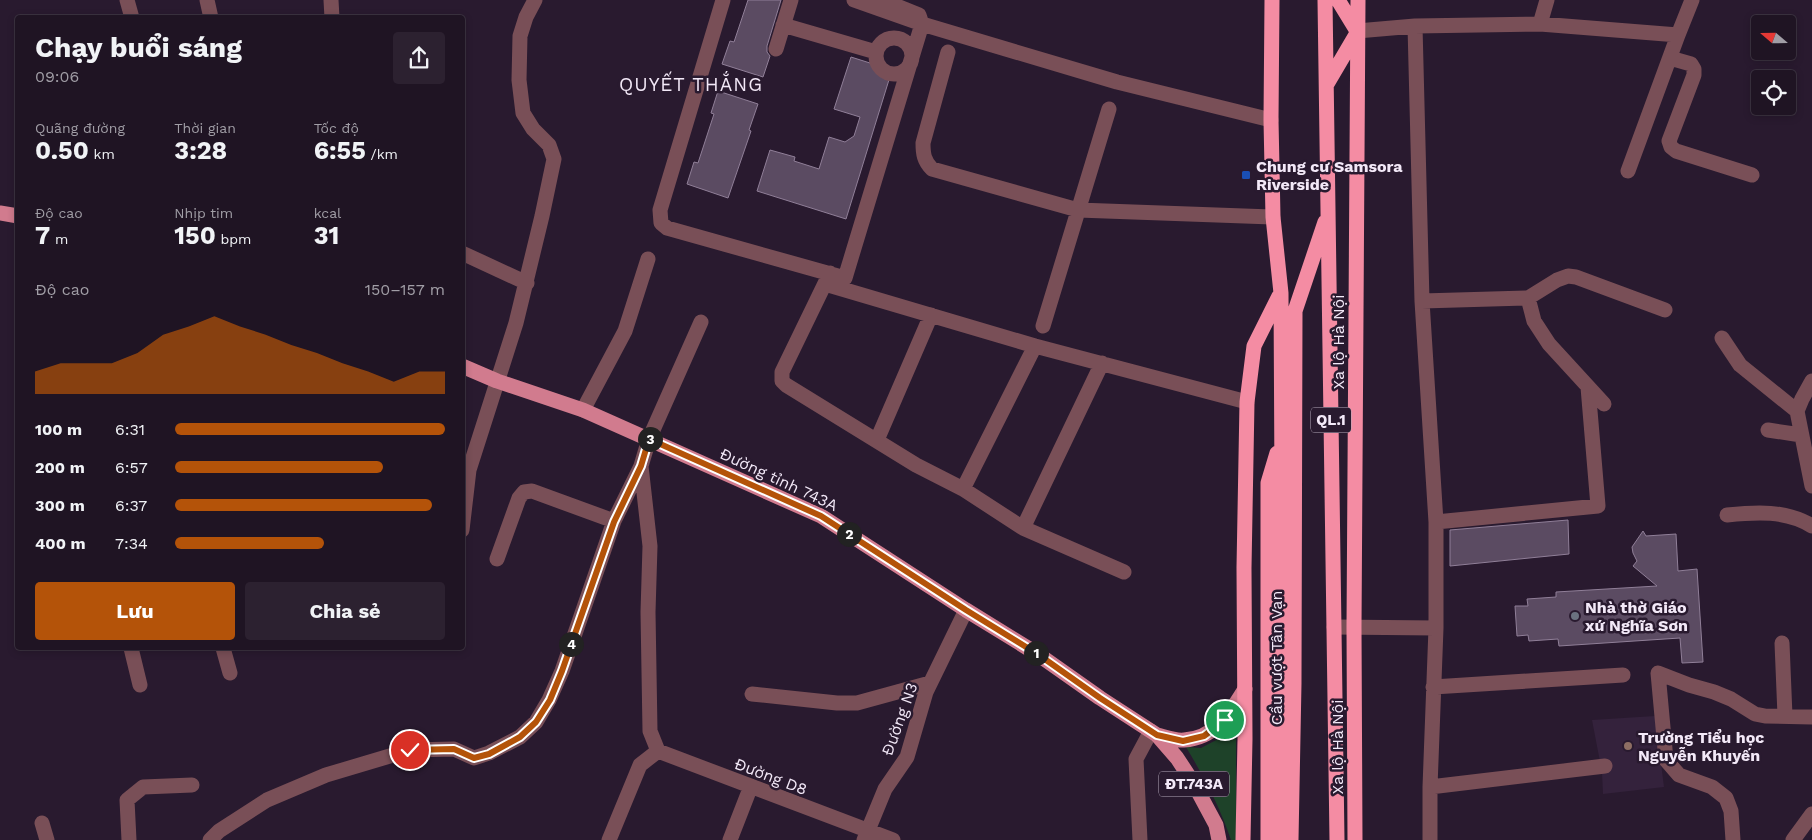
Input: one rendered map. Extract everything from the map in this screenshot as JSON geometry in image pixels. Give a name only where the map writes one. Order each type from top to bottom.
[{"type":"highway","points":[[1266,0],[1272,35]]},
{"type":"highway","points":[[1272,0],[1271,120],[1273,217],[1281,293],[1281,442],[1275,484]]},
{"type":"highway","name":"Xa lộ Hà Nội","points":[[1325,0],[1337,840]]},
{"type":"highway","points":[[1326,85],[1357,31],[1338,0]]},
{"type":"highway","name":"Xa lộ Hà Nội","points":[[1355,840],[1354,627],[1358,0]]},
{"type":"highway","name":"Xa lộ Hà Nội","points":[[1294,476],[1295,310],[1328,211]]},
{"type":"highway","points":[[1243,840],[1247,402],[1254,346],[1281,293]]},
{"type":"highway","name":"Cầu vượt Tân Vạn","points":[[1291,840],[1294,682],[1294,476]]},
{"type":"highway","name":"Cầu vượt Tân Vạn","points":[[1268,840],[1275,484]]},
{"type":"highway","name":"Cầu vượt Tân Vạn","points":[[1275,484],[1281,840]]},
{"type":"main road","points":[[0,214],[15,216]]},
{"type":"main road","name":"Đường tỉnh 743A","points":[[465,367],[497,381],[583,410],[821,516],[1039,655],[1154,733],[1177,758],[1194,784],[1216,825],[1219,840]]},
{"type":"main road","name":"Đường tỉnh 743A","points":[[1154,733],[1183,741],[1204,736],[1225,720],[1245,689]]},
{"type":"street","points":[[127,0],[131,15]]},
{"type":"street","points":[[207,0],[210,15]]},
{"type":"street","points":[[330,0],[332,15]]},
{"type":"street","points":[[465,504],[469,470],[527,283],[554,159],[549,145],[533,129],[523,113],[519,80],[520,36],[526,17],[536,0]]},
{"type":"street","points":[[723,0],[660,210],[661,223],[667,228],[828,279],[932,315],[1035,346],[1247,402]]},
{"type":"street","points":[[776,49],[791,0]]},
{"type":"street","points":[[854,0],[922,24],[1117,82],[1271,120]]},
{"type":"street","points":[[828,279],[846,278],[922,24],[919,14],[882,0]]},
{"type":"street","points":[[1540,24],[1547,0]]},
{"type":"street","points":[[1628,171],[1692,0]]},
{"type":"street","points":[[1357,31],[1415,26],[1540,24],[1678,35]]},
{"type":"street","points":[[783,25],[876,52]]},
{"type":"street","points":[[1415,26],[1422,301],[1436,522],[1436,628],[1430,840]]},
{"type":"street","points":[[899,38],[909,46],[911,63],[908,68],[897,74],[885,72],[877,64],[876,52],[882,42],[899,38]]},
{"type":"street","points":[[948,52],[923,143],[926,164],[932,169],[1078,210],[1273,217]]},
{"type":"street","points":[[1670,58],[1692,64],[1694,68],[1694,75],[1669,141],[1671,147],[1676,152],[1752,174]]},
{"type":"street","points":[[1043,326],[1109,109]]},
{"type":"street","points":[[465,254],[527,283]]},
{"type":"street","points":[[583,410],[625,331],[648,259]]},
{"type":"street","points":[[1422,301],[1528,298],[1557,280],[1568,276],[1576,276],[1665,310]]},
{"type":"street","points":[[828,279],[782,372],[782,381],[786,385],[916,465],[963,489],[1023,528],[1124,572]]},
{"type":"street","points":[[1528,298],[1534,321],[1549,344],[1604,404]]},
{"type":"street","points":[[877,440],[932,315]]},
{"type":"street","points":[[210,840],[219,831],[268,800],[326,775],[410,750],[454,749],[474,758],[489,754],[520,737],[536,722],[550,700],[562,671],[614,522],[641,466],[649,439],[701,322]]},
{"type":"street","points":[[1722,338],[1740,365],[1797,411]]},
{"type":"street","points":[[963,489],[1035,346]]},
{"type":"street","points":[[1023,528],[1102,363]]},
{"type":"street","points":[[1812,381],[1797,411],[1801,435],[1810,467],[1812,486]]},
{"type":"street","points":[[1436,522],[1598,506],[1588,387]]},
{"type":"street","points":[[1768,430],[1801,435]]},
{"type":"street","points":[[609,840],[640,765],[658,751],[650,731],[648,612],[650,546],[641,466]]},
{"type":"street","points":[[497,559],[519,498],[524,492],[532,491],[614,522]]},
{"type":"street","points":[[1727,515],[1755,513],[1784,514],[1812,526]]},
{"type":"street","name":"Đường N3","points":[[866,836],[885,789],[907,757],[926,692],[966,610]]},
{"type":"street","points":[[1334,626],[1436,628]]},
{"type":"street","points":[[1782,643],[1786,716]]},
{"type":"street","points":[[132,650],[140,685]]},
{"type":"street","points":[[223,650],[230,673]]},
{"type":"street","points":[[1733,840],[1731,811],[1726,798],[1712,787],[1679,774],[1666,760],[1658,673],[1731,699],[1754,714],[1812,717]]},
{"type":"street","points":[[1434,687],[1623,675]]},
{"type":"street","points":[[752,694],[837,703],[857,703],[930,683]]},
{"type":"street","points":[[1140,840],[1136,759],[1154,733]]},
{"type":"street","name":"Đường D8","points":[[658,751],[750,786],[866,836],[893,840]]},
{"type":"street","points":[[1430,787],[1605,766]]},
{"type":"street","points":[[129,840],[128,800],[143,787],[192,785]]},
{"type":"street","points":[[730,840],[750,786]]},
{"type":"street","points":[[1793,840],[1812,814]]},
{"type":"street","points":[[42,823],[47,840]]},
{"type":"shaded area","name":"Trường Tiểu học Nguyễn Khuyến","points":[[1655,716],[1664,787],[1603,794],[1602,772],[1592,720]]},
{"type":"green space","points":[[1236,721],[1236,840],[1231,840],[1211,792],[1186,747],[1201,748],[1222,737]]},
{"type":"building","points":[[748,0],[781,0],[767,46],[767,52],[770,56],[763,77],[722,64],[730,41],[734,42]]},
{"type":"building","points":[[851,57],[892,70],[846,219],[757,191],[770,150],[795,157],[794,161],[819,169],[829,137],[845,142],[854,136],[860,117],[834,109]]},
{"type":"building","points":[[718,91],[758,104],[749,130],[751,131],[728,198],[687,184],[694,162],[698,163],[714,114],[711,113]]},
{"type":"building","points":[[1568,520],[1569,554],[1450,566],[1450,530]]},
{"type":"building","points":[[1643,531],[1646,536],[1676,534],[1678,571],[1697,569],[1703,662],[1682,663],[1680,638],[1559,646],[1558,639],[1529,641],[1528,635],[1517,636],[1515,606],[1528,606],[1527,599],[1556,597],[1556,592],[1657,586],[1633,566],[1637,561],[1632,547]]},
{"type":"place","name":"Chung cư Samsora Riverside","points":[[1246,175]]},
{"type":"place","name":"Nhà thờ Giáo xứ Nghĩa Sơn","points":[[1575,616]]},
{"type":"place","name":"Trường Tiểu học Nguyễn Khuyến","points":[[1628,746]]},
{"type":"district","name":"QUYẾT THẮNG","points":[[691,84]]},
{"type":"route","points":[[410,750],[454,749],[474,758],[489,754],[520,737],[536,722],[550,700],[562,671],[614,522],[641,466],[649,439],[821,516],[1039,655],[1157,735],[1183,741],[1204,736],[1225,720]]}]
